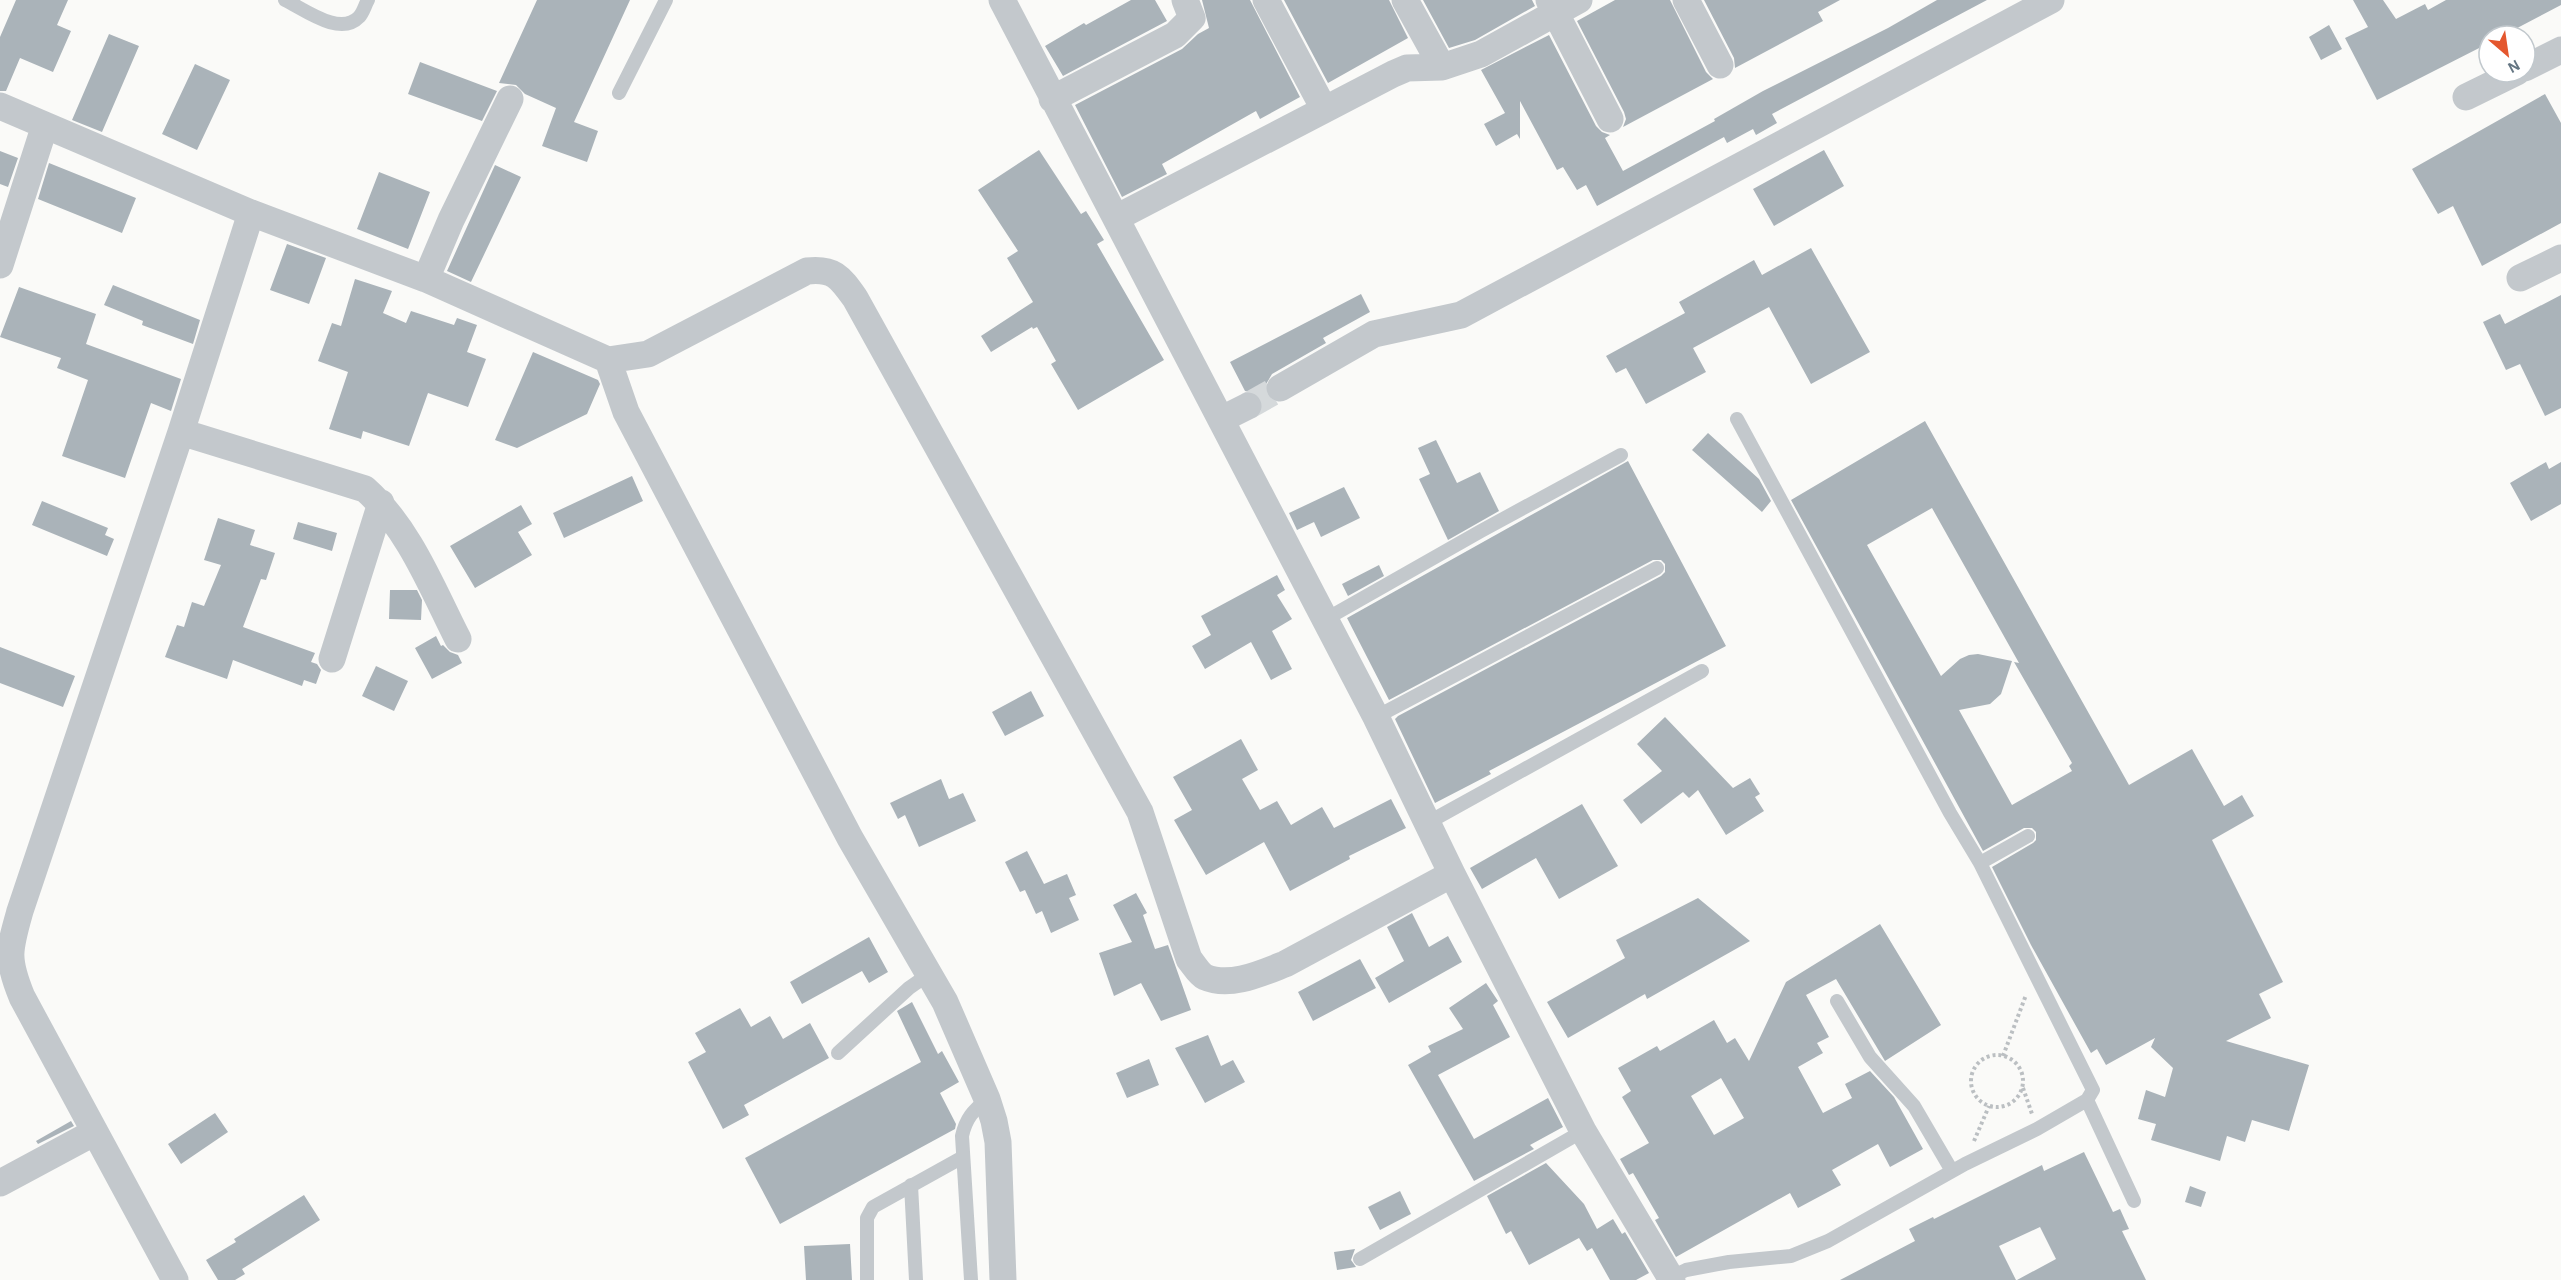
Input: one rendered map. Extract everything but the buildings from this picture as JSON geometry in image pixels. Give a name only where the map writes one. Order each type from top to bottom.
[{"type":"street","points":[[1002,0],[1326,619],[1583,1131],[1671,1278]]},
{"type":"street","points":[[1052,99],[1175,34],[1192,18],[1185,0]]},
{"type":"street","points":[[1266,0],[1324,109]]},
{"type":"street","points":[[1406,0],[1443,67]]},
{"type":"street","points":[[1116,218],[1407,68],[1443,67],[1481,54],[1552,7],[1579,0]]},
{"type":"street","points":[[1686,0],[1720,65]]},
{"type":"street","points":[[1280,388],[1374,334],[1461,315],[2051,0]]},
{"type":"street","points":[[1552,7],[1610,119]]},
{"type":"street","points":[[2537,62],[2561,50]]},
{"type":"street","points":[[2466,97],[2493,84]]},
{"type":"street","points":[[426,279],[451,220],[510,99]]},
{"type":"street","points":[[0,106],[251,213],[426,279],[608,360],[648,354],[807,271],[824,269],[842,279],[855,298],[1140,812],[1189,959],[1203,976],[1219,981],[1257,976],[1285,964],[1452,874]]},
{"type":"street","points":[[0,265],[45,125]]},
{"type":"street","points":[[175,1280],[22,997],[10,966],[10,947],[20,910],[181,432],[251,213]]},
{"type":"street","points":[[2520,278],[2561,258]]},
{"type":"street","points":[[608,360],[632,422],[850,838],[945,1002],[987,1099],[998,1142],[1003,1280]]},
{"type":"street","points":[[1222,419],[1248,406]]},
{"type":"street","points":[[181,432],[365,489],[381,503],[410,544],[458,639]]},
{"type":"street","points":[[332,659],[381,503]]},
{"type":"street","points":[[0,1183],[95,1132]]},
{"type":"lane","points":[[285,0],[331,23],[348,24],[360,17],[368,0]]},
{"type":"lane","points":[[619,93],[666,0]]},
{"type":"lane","points":[[1671,1278],[1686,1270],[1729,1262],[1791,1256],[1828,1241],[1965,1164],[2037,1129],[2087,1100],[2093,1090],[1980,863],[1950,813],[1737,419]]},
{"type":"lane","points":[[1326,619],[1481,531],[1622,455]]},
{"type":"lane","points":[[1376,717],[1657,568]]},
{"type":"lane","points":[[1429,822],[1702,671]]},
{"type":"lane","points":[[1980,863],[2028,837]]},
{"type":"lane","points":[[838,1053],[909,988],[929,974]]},
{"type":"lane","points":[[1837,1001],[1870,1057],[1914,1106],[1952,1171]]},
{"type":"lane","points":[[971,1280],[963,1157],[965,1122],[970,1114],[987,1099]]},
{"type":"lane","points":[[2087,1100],[2134,1201]]},
{"type":"lane","points":[[1360,1259],[1583,1131]]},
{"type":"lane","points":[[867,1280],[867,1218],[873,1207],[963,1157]]},
{"type":"lane","points":[[911,1185],[916,1280]]},
{"type":"path","points":[[2003,1056],[2035,970]]},
{"type":"path","points":[[2022,1088],[2019,1096],[2006,1106],[1989,1106],[1976,1095],[1971,1079],[1974,1070],[1986,1058],[2003,1056],[2011,1059],[2022,1072],[2022,1088],[2037,1129]]},
{"type":"path","points":[[1965,1164],[1989,1106]]},
{"type":"tunnel","points":[[1248,406],[1280,388]]}]
